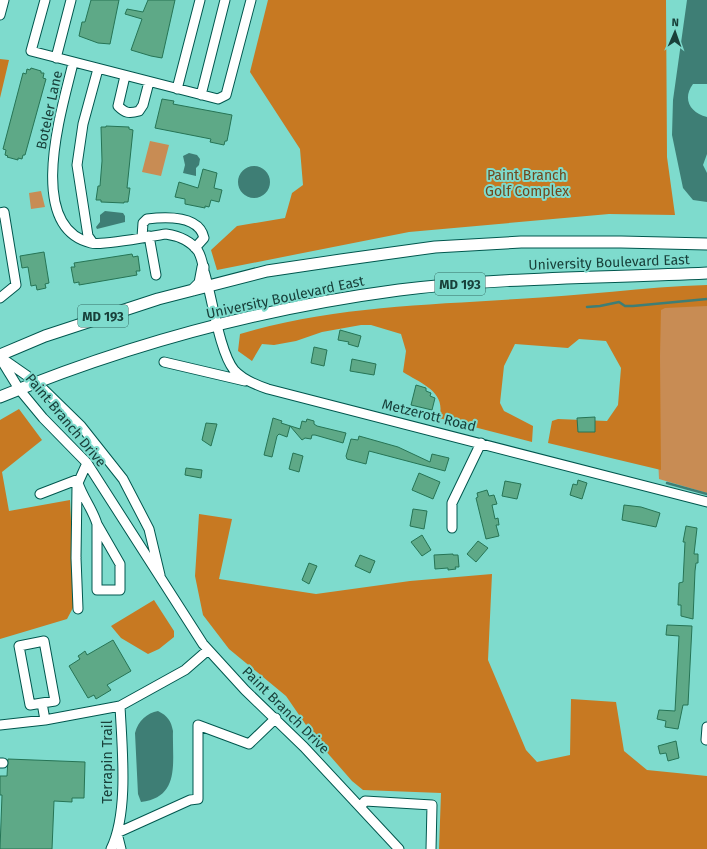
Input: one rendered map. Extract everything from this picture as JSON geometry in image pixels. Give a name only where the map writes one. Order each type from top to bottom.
[{"type":"main road","name":"University Boulevard East","points":[[0,357],[32,341],[94,318],[209,285],[267,271],[435,247],[520,242],[707,244]]},
{"type":"main road","points":[[192,290],[200,283],[203,267]]},
{"type":"main road","name":"University Boulevard East","points":[[0,397],[36,382],[117,355],[217,326],[328,300],[400,290],[538,280],[707,273]]},
{"type":"street","points":[[0,15],[4,0]]},
{"type":"street","points":[[45,0],[31,51],[56,58]]},
{"type":"street","name":"Boteler Lane","points":[[71,0],[56,58],[73,63],[56,134],[52,177],[57,209],[65,227],[74,236],[93,244]]},
{"type":"street","points":[[177,89],[200,0]]},
{"type":"street","points":[[201,95],[225,0]]},
{"type":"street","points":[[73,63],[218,99],[226,95],[251,0]]},
{"type":"street","points":[[98,69],[83,124],[77,165],[88,236],[93,244],[166,234],[178,236],[188,241],[198,251],[209,285]]},
{"type":"street","points":[[125,76],[118,106],[123,111],[130,113],[139,111],[143,105],[149,82]]},
{"type":"street","points":[[0,213],[4,212],[16,285],[0,298]]},
{"type":"street","points":[[156,275],[143,223],[147,219],[175,218],[192,224],[202,232],[204,238],[195,248]]},
{"type":"street","name":"Metzerott Road","points":[[209,285],[217,326],[231,365],[248,382],[268,389],[707,502]]},
{"type":"street","name":"Paint Branch Drive","points":[[0,357],[36,382],[81,426],[123,479],[149,528],[162,582]]},
{"type":"street","name":"Paint Branch Drive","points":[[0,357],[19,389],[43,418],[87,463],[162,582],[208,650],[245,690],[276,718],[399,849]]},
{"type":"street","points":[[164,362],[248,382]]},
{"type":"street","points":[[452,528],[452,503],[481,443]]},
{"type":"street","points":[[78,609],[76,558],[78,481],[87,463]]},
{"type":"street","points":[[40,494],[78,481]]},
{"type":"street","points":[[78,481],[81,494],[120,564],[120,590],[97,590],[97,524]]},
{"type":"street","points":[[44,641],[55,701],[42,703],[30,705],[19,646],[44,641]]},
{"type":"street","name":"Terrapin Trail","points":[[111,849],[120,821],[122,796],[120,706],[185,670],[208,650]]},
{"type":"street","points":[[42,703],[45,720]]},
{"type":"street","points":[[0,725],[45,720],[120,706]]},
{"type":"street","points":[[121,849],[117,832],[190,800],[198,799],[198,725],[249,744],[276,718]]},
{"type":"street","points":[[706,740],[707,727]]},
{"type":"street","points":[[360,807],[365,801],[432,805],[431,849]]},
{"type":"shaded area","points":[[150,141],[169,145],[161,176],[142,172]]},
{"type":"shaded area","points":[[41,191],[45,207],[31,209],[29,193]]},
{"type":"shaded area","points":[[707,299],[707,493],[659,479],[651,304]]},
{"type":"green space","name":"Paint Branch Golf Complex","points":[[268,0],[666,0],[667,157],[675,215],[609,214],[409,232],[217,270],[211,250],[237,226],[285,218],[292,193],[303,185],[300,149],[250,72]]},
{"type":"green space","points":[[0,59],[9,60],[0,98]]},
{"type":"green space","points":[[707,285],[707,306],[665,308],[661,310],[661,470],[548,443],[552,421],[558,419],[607,421],[618,405],[621,368],[606,341],[579,339],[568,348],[515,344],[504,366],[500,403],[504,411],[533,426],[532,442],[439,418],[441,409],[436,395],[425,385],[403,372],[406,351],[401,334],[371,325],[361,325],[322,332],[296,341],[274,345],[262,344],[252,361],[238,351],[240,334],[308,318],[343,313],[412,306]]},
{"type":"green space","points":[[19,409],[42,440],[2,472],[9,511],[70,500],[75,604],[67,619],[0,639],[0,420]]},
{"type":"green space","points":[[199,514],[232,519],[219,579],[316,594],[410,581],[492,574],[488,660],[526,750],[537,762],[570,755],[571,699],[616,702],[624,751],[647,770],[707,776],[707,849],[439,849],[441,793],[363,790],[352,781],[317,741],[286,696],[229,649],[203,615],[195,576]]},
{"type":"green space","points":[[154,600],[174,631],[174,637],[159,649],[148,654],[121,638],[111,626]]},
{"type":"water","points":[[687,0],[707,0],[707,84],[693,84],[688,95],[688,100],[692,109],[707,117],[707,154],[703,165],[707,173],[707,202],[693,200],[683,188],[672,135],[673,100]]},
{"type":"water","points":[[189,153],[197,155],[200,159],[199,165],[196,168],[196,176],[183,173],[185,165],[183,156]]},
{"type":"water","points":[[251,166],[257,166],[267,173],[270,182],[269,188],[263,195],[257,198],[251,198],[241,191],[238,185],[238,179],[245,169]]},
{"type":"water","points":[[105,211],[123,213],[125,216],[125,222],[97,229],[96,227],[100,222],[100,215]]},
{"type":"water","points":[[158,711],[168,719],[173,731],[172,776],[163,793],[154,799],[141,802],[138,794],[135,733],[138,725],[144,718]]},
{"type":"building","points":[[91,0],[119,0],[110,44],[98,43],[79,36],[82,22],[85,22]]},
{"type":"building","points":[[148,0],[175,0],[162,58],[131,50],[142,19],[125,14],[127,9],[143,12]]},
{"type":"building","points":[[31,68],[44,73],[43,78],[46,79],[25,155],[23,155],[22,159],[18,158],[18,160],[7,157],[8,156],[5,155],[6,150],[3,149],[23,73],[26,74],[27,69],[30,70]]},
{"type":"building","points":[[162,99],[174,101],[173,104],[232,115],[227,141],[225,141],[224,145],[210,142],[211,139],[155,128]]},
{"type":"building","points":[[101,127],[129,127],[129,129],[133,130],[127,188],[130,188],[128,202],[101,202],[101,200],[96,200],[98,186],[100,186],[102,161]]},
{"type":"building","points":[[203,169],[217,173],[214,188],[222,190],[219,202],[211,200],[209,207],[205,206],[205,208],[185,204],[185,199],[175,197],[179,182],[198,188]]},
{"type":"building","points":[[44,252],[49,283],[45,284],[46,288],[37,290],[36,285],[31,286],[28,267],[22,268],[20,256]]},
{"type":"building","points":[[132,254],[133,257],[138,256],[140,271],[136,271],[137,275],[79,285],[79,282],[74,283],[71,267],[75,267],[74,263]]},
{"type":"building","points":[[340,330],[361,336],[358,347],[348,344],[349,342],[338,340]]},
{"type":"building","points":[[314,347],[327,350],[324,366],[311,363]]},
{"type":"building","points":[[352,359],[376,364],[374,375],[350,371]]},
{"type":"building","points":[[416,385],[426,388],[426,391],[431,393],[430,396],[435,398],[432,410],[411,405]]},
{"type":"building","points":[[595,417],[595,432],[578,432],[577,418]]},
{"type":"building","points":[[273,418],[282,421],[281,423],[300,429],[302,421],[306,422],[307,419],[314,421],[314,424],[317,426],[346,433],[343,443],[315,435],[312,435],[311,439],[305,438],[302,440],[290,426],[287,437],[279,434],[277,436],[272,457],[264,455]]},
{"type":"building","points":[[206,423],[217,424],[211,446],[202,440]]},
{"type":"building","points":[[359,436],[398,447],[430,462],[432,454],[449,458],[445,471],[369,451],[366,464],[347,459],[346,456],[351,439],[358,440]]},
{"type":"building","points":[[293,453],[303,456],[299,472],[289,469]]},
{"type":"building","points":[[186,468],[202,470],[201,478],[185,475]]},
{"type":"building","points":[[419,473],[440,482],[433,499],[412,490]]},
{"type":"building","points":[[578,480],[587,483],[582,499],[570,495],[573,484],[577,485]]},
{"type":"building","points":[[505,481],[521,484],[517,499],[502,496]]},
{"type":"building","points":[[487,490],[489,496],[494,495],[497,504],[492,505],[495,519],[498,518],[499,525],[496,525],[499,536],[486,539],[476,498],[478,497],[477,493]]},
{"type":"building","points":[[624,505],[641,507],[660,513],[656,527],[622,520]]},
{"type":"building","points":[[413,509],[427,511],[424,529],[410,526]]},
{"type":"building","points":[[686,526],[697,528],[694,554],[698,554],[698,563],[696,563],[695,571],[693,619],[681,616],[681,605],[678,605],[679,583],[683,582],[685,542],[683,542]]},
{"type":"building","points":[[422,535],[431,550],[422,556],[411,542]]},
{"type":"building","points":[[478,541],[488,548],[476,562],[467,554]]},
{"type":"building","points":[[360,555],[375,561],[370,573],[355,566]]},
{"type":"building","points":[[434,555],[458,555],[459,567],[448,570],[448,568],[435,569]]},
{"type":"building","points":[[309,563],[317,566],[309,584],[302,580]]},
{"type":"building","points":[[667,625],[692,626],[688,705],[683,705],[678,729],[665,727],[666,721],[657,719],[659,710],[675,711],[679,636],[666,635]]},
{"type":"building","points":[[113,640],[131,671],[107,685],[111,690],[96,699],[94,695],[88,698],[69,666],[80,659],[78,656],[85,651],[87,655]]},
{"type":"building","points":[[676,741],[679,758],[668,761],[666,753],[660,754],[658,746]]},
{"type":"building","points":[[8,759],[85,762],[84,798],[72,798],[72,802],[54,801],[52,849],[0,849],[2,795],[0,795],[0,776],[7,776]]},
{"type":"waterway","points":[[587,307],[619,302],[625,306],[633,306],[707,299]]},
{"type":"waterway","points":[[667,483],[707,494]]}]
